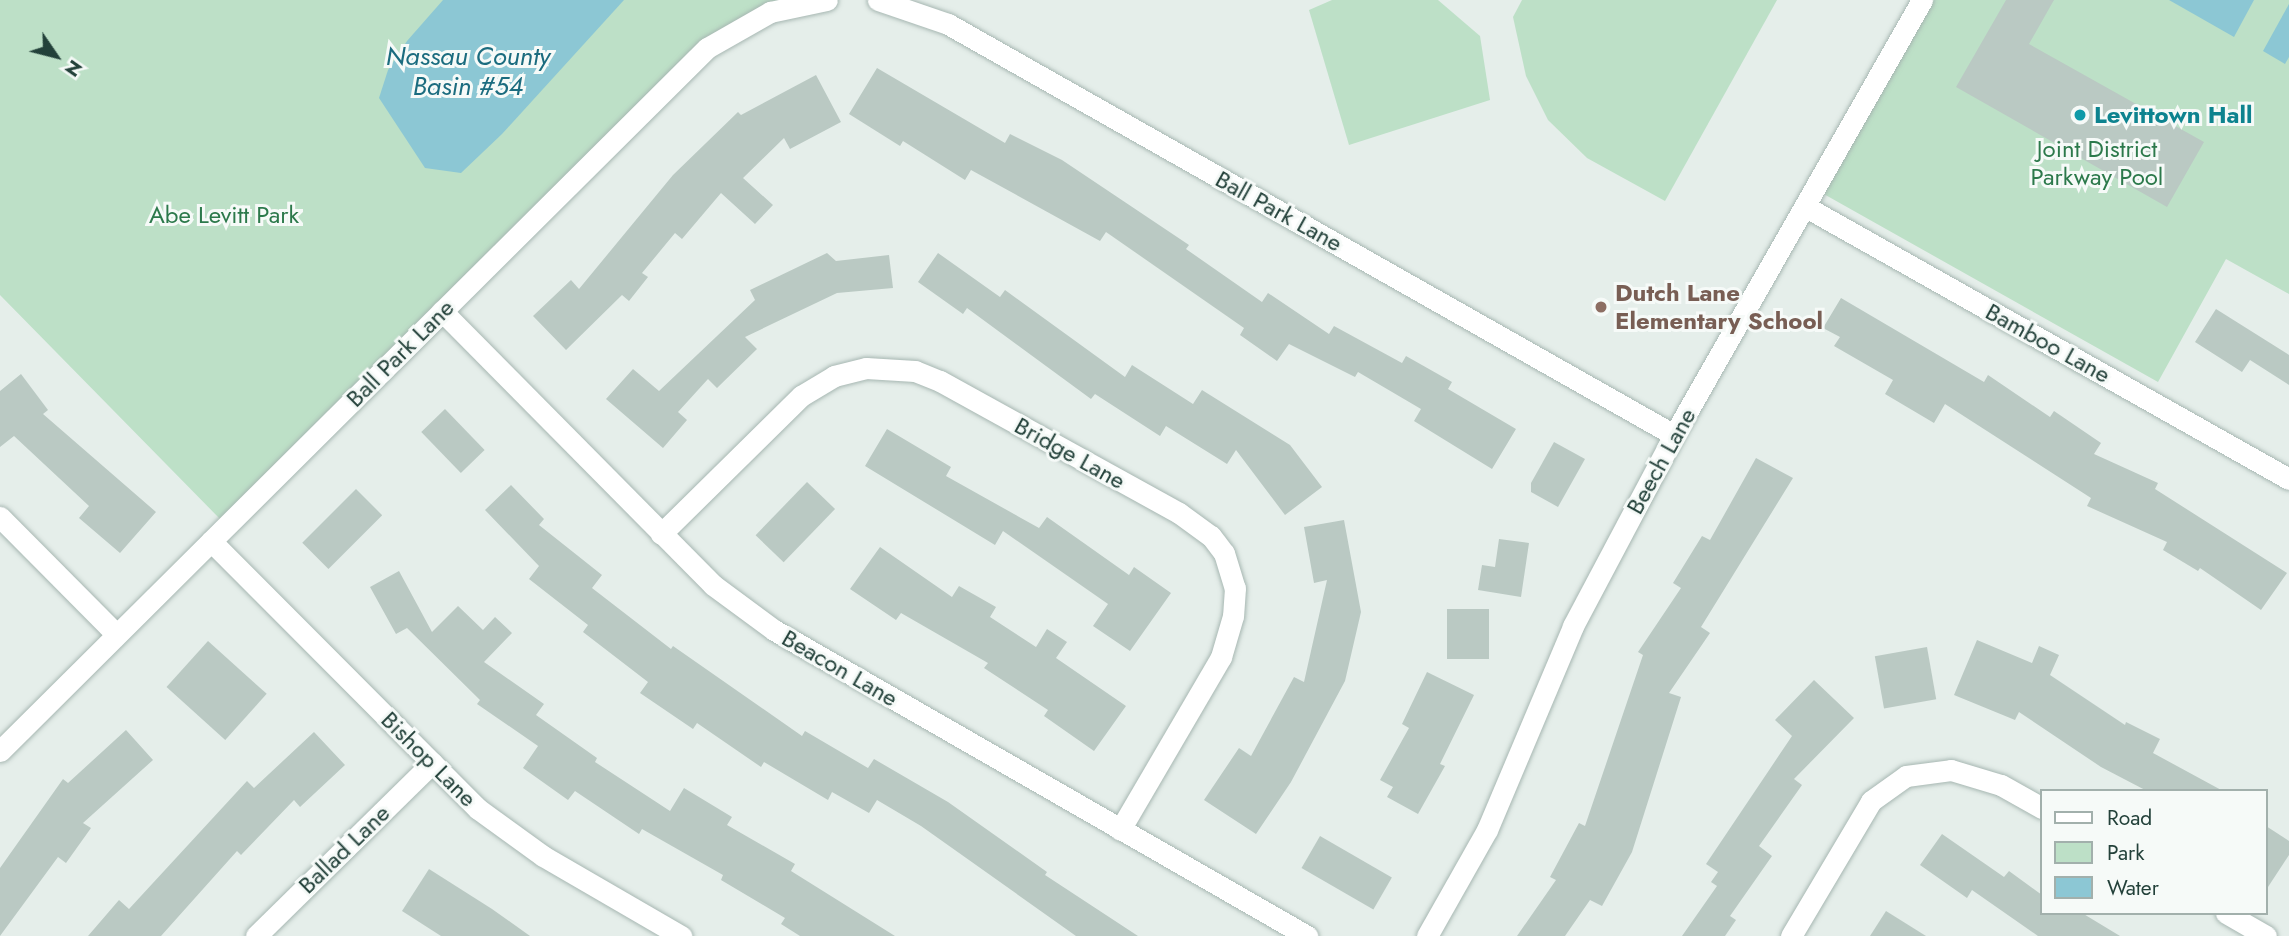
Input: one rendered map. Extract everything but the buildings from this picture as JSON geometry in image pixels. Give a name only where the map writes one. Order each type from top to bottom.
[{"type":"street","name":"Ball Park Lane","points":[[0,751],[707,48],[771,12],[827,0]]},
{"type":"street","name":"Ball Park Lane","points":[[878,0],[947,24],[1674,435]]},
{"type":"street","name":"Beech Lane","points":[[1427,936],[1487,830],[1573,626],[1674,435],[1922,0]]},
{"type":"street","name":"Bamboo Lane","points":[[1806,207],[2289,479]]},
{"type":"street","name":"Beacon Lane","points":[[442,311],[713,585],[774,630],[1307,936]]},
{"type":"street","name":"Bridge Lane","points":[[661,534],[801,396],[834,376],[866,368],[915,371],[940,381],[1178,513],[1211,536],[1224,553],[1235,588],[1233,616],[1221,657],[1120,830]]},
{"type":"street","points":[[0,517],[116,634]]},
{"type":"street","name":"Bishop Lane","points":[[211,541],[478,809],[543,856],[681,936]]},
{"type":"street","name":"Ballad Lane","points":[[256,936],[432,763]]},
{"type":"street","points":[[1791,936],[1871,801],[1906,776],[1951,770],[2001,785],[2040,807]]},
{"type":"street","points":[[2229,915],[2266,936]]},
{"type":"green space","name":"Abe Levitt Park","points":[[0,0],[791,0],[706,37],[221,520],[0,295]]},
{"type":"green space","points":[[1332,0],[1438,0],[1480,36],[1490,100],[1349,145],[1309,10]]},
{"type":"green space","points":[[1522,0],[1777,0],[1665,201],[1587,158],[1548,120],[1526,76],[1513,17]]},
{"type":"green space","name":"Joint District Parkway Pool","points":[[1931,0],[2289,0],[2289,294],[2226,259],[2158,382],[1822,193]]},
{"type":"water","name":"Nassau County Basin #54","points":[[443,0],[624,0],[502,134],[461,173],[425,168],[379,98],[388,70],[407,41]]},
{"type":"water","points":[[2169,0],[2254,0],[2234,37]]},
{"type":"water","points":[[2289,4],[2289,57],[2285,64],[2263,51]]},
{"type":"place","name":"Levittown Hall","points":[[2080,115]]},
{"type":"place","name":"Dutch Lane Elementary School","points":[[1601,307]]}]
